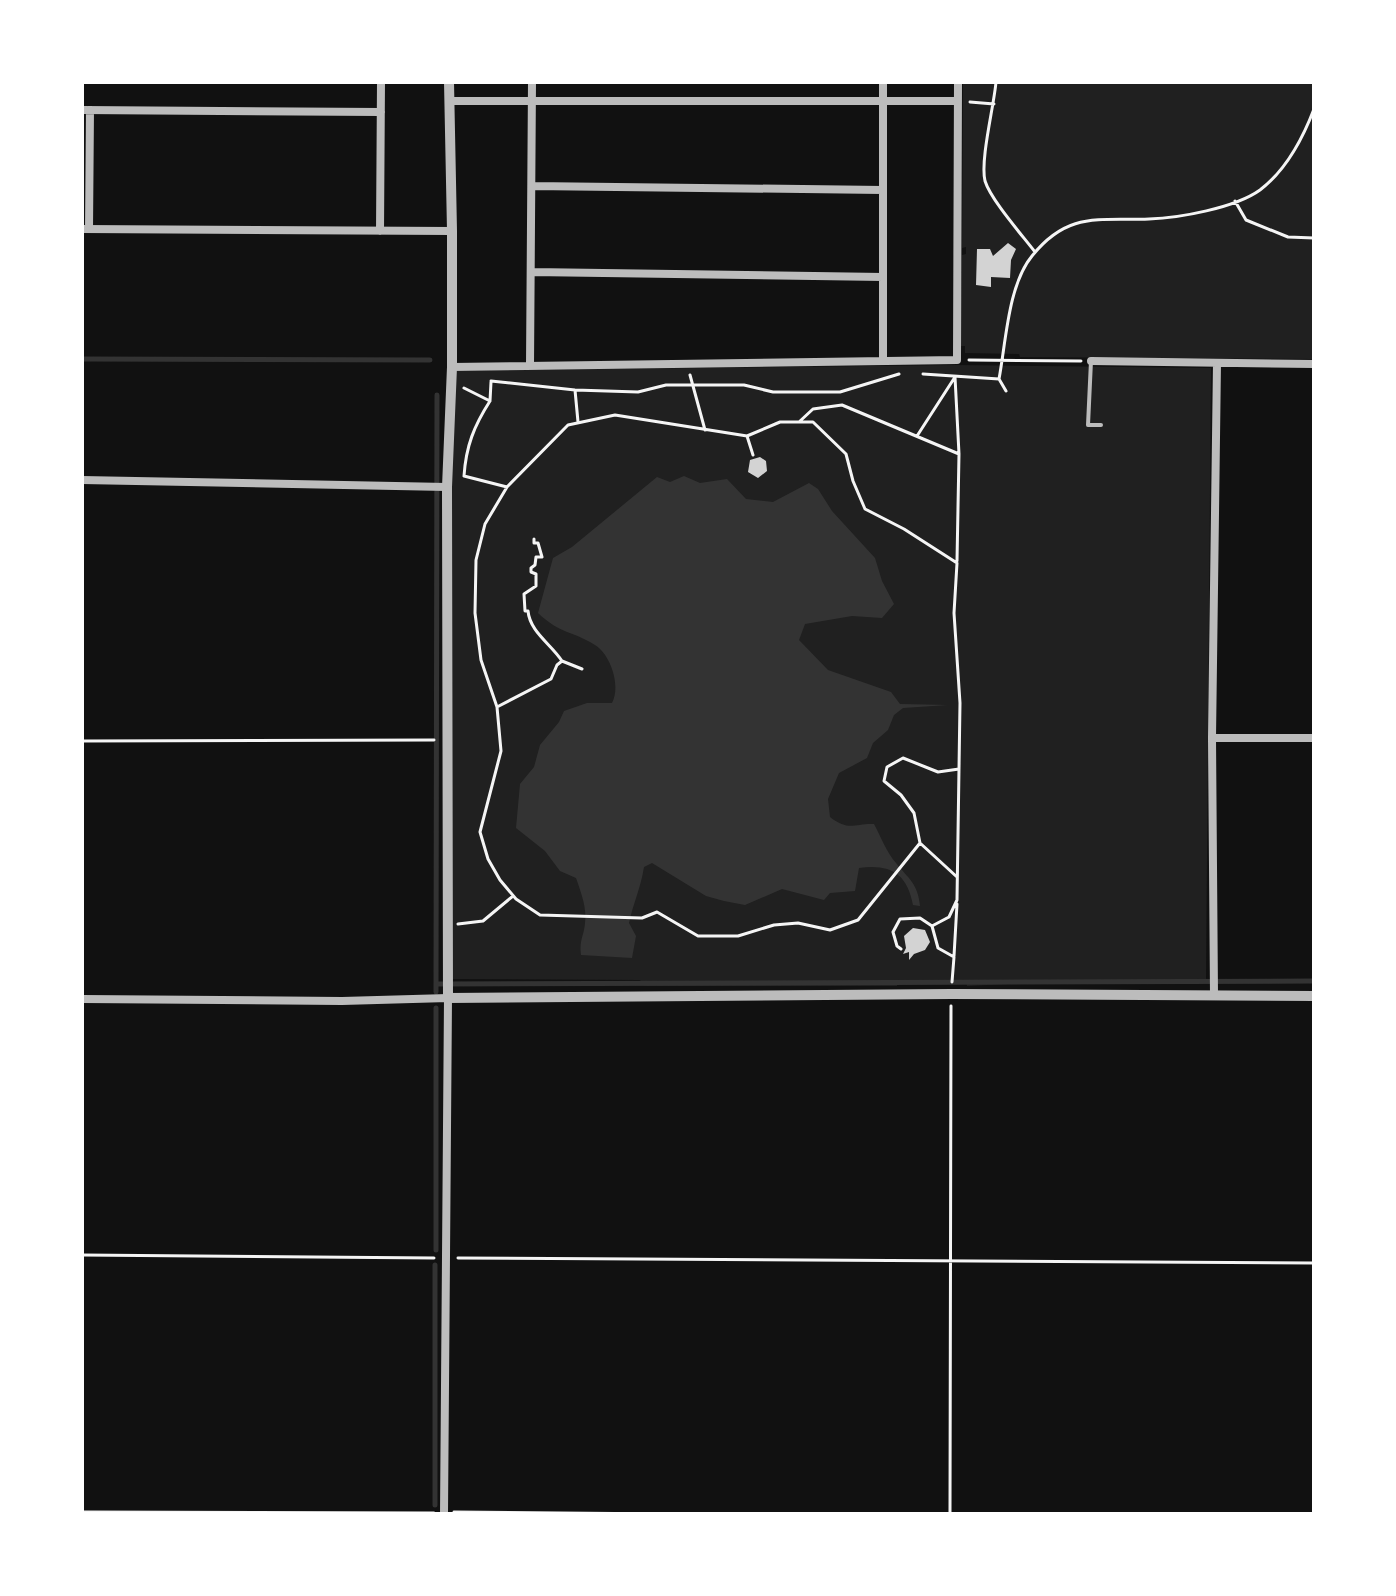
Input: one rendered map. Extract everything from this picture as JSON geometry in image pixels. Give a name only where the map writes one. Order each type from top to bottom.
[{"type":"street","points":[[380,231],[381,82]]},
{"type":"street","points":[[444,1513],[448,998],[445,487],[452,367],[449,82]]},
{"type":"street","points":[[530,366],[532,82]]},
{"type":"street","points":[[883,82],[883,361]]},
{"type":"street","points":[[452,367],[957,360],[958,82]]},
{"type":"street","points":[[450,101],[958,101]]},
{"type":"street","points":[[381,112],[86,110],[86,229],[452,231]]},
{"type":"street","points":[[532,186],[883,190]]},
{"type":"street","points":[[532,272],[883,277]]},
{"type":"street","points":[[1091,361],[1314,364]]},
{"type":"street","points":[[1214,995],[1212,738],[1217,363]]},
{"type":"street","points":[[82,480],[445,487]]},
{"type":"street","points":[[1212,738],[1314,738]]},
{"type":"street","points":[[82,999],[342,1001],[951,994],[1314,996]]},
{"type":"lane","points":[[1091,361],[1088,425],[1101,425]]},
{"type":"path","points":[[996,82],[985,179],[991,193],[1035,252]]},
{"type":"path","points":[[958,101],[994,104]]},
{"type":"path","points":[[1006,391],[999,379],[1006,322],[1030,258],[1052,235],[1076,223],[1105,218],[1184,217],[1258,191],[1279,171],[1297,144],[1314,109]]},
{"type":"path","points":[[1235,201],[1246,220],[1288,237],[1314,238]]},
{"type":"path","points":[[957,360],[1091,361]]},
{"type":"path","points":[[464,476],[466,450],[475,424],[490,401],[491,381],[575,390],[638,392],[666,385],[744,385],[773,392],[840,392],[883,377],[909,372]]},
{"type":"path","points":[[924,374],[999,379]]},
{"type":"path","points":[[917,436],[955,377]]},
{"type":"path","points":[[950,1514],[951,994],[957,900],[960,703],[954,613],[959,454],[955,377]]},
{"type":"path","points":[[451,380],[461,381],[465,390],[490,401]]},
{"type":"path","points":[[691,386],[705,430]]},
{"type":"path","points":[[575,390],[578,423]]},
{"type":"path","points":[[799,422],[813,409],[842,405],[959,454]]},
{"type":"path","points":[[920,843],[858,920],[830,930],[798,923],[774,925],[738,936],[698,936],[657,912],[642,918],[540,915],[513,896],[500,880],[488,859],[480,832],[501,751],[497,707],[481,660],[475,613],[476,560],[485,524],[507,487],[568,425],[615,415],[747,436],[780,422],[813,422],[846,454],[865,509],[904,529],[957,563]]},
{"type":"path","points":[[747,436],[753,455]]},
{"type":"path","points":[[447,472],[507,487]]},
{"type":"path","points":[[534,539],[542,557],[536,557],[535,565],[531,568],[531,572],[536,574],[536,586],[524,594],[525,611],[528,611],[529,620],[537,633],[562,661],[582,669]]},
{"type":"path","points":[[497,707],[551,679],[562,661]]},
{"type":"path","points":[[82,741],[431,740]]},
{"type":"path","points":[[957,877],[920,843],[914,813],[901,795],[884,781],[887,767],[903,758],[938,772],[959,769]]},
{"type":"path","points":[[448,926],[483,921],[513,896]]},
{"type":"path","points":[[932,926],[949,917],[957,900]]},
{"type":"path","points":[[901,949],[893,932],[900,919],[920,918],[932,926],[938,948],[954,957]]},
{"type":"path","points":[[82,1255],[1314,1263]]},
{"type":"path","points":[[82,1512],[668,1514]]},
{"type":"shaded area","points":[[963,82],[1314,82],[1314,359],[1020,357],[1019,354],[965,353],[965,346],[960,346],[962,255],[966,254],[966,247],[962,248]]},
{"type":"shaded area","points":[[957,365],[1211,368],[1206,980],[1089,980],[967,986],[967,980],[898,980],[897,986],[644,986],[640,980],[448,979],[447,487],[454,371]]},
{"type":"shaded area","points":[[684,476],[700,483],[727,479],[746,499],[773,502],[809,483],[818,489],[832,511],[875,558],[894,604],[882,618],[852,616],[805,624],[799,640],[828,670],[891,692],[900,704],[948,705],[903,708],[894,715],[888,730],[873,743],[867,758],[839,773],[828,799],[830,817],[837,822],[847,826],[874,824],[890,855],[915,887],[920,906],[913,905],[901,878],[880,868],[859,868],[855,891],[830,893],[824,900],[782,889],[745,905],[706,896],[652,863],[644,867],[629,923],[636,936],[632,958],[581,955],[585,911],[576,878],[560,871],[545,851],[516,828],[520,784],[534,767],[540,745],[564,711],[587,703],[612,703],[615,680],[610,663],[601,650],[587,640],[553,625],[538,613],[553,558],[572,547],[657,477],[670,482]]},
{"type":"building","points":[[1008,243],[1016,249],[1011,260],[1010,278],[991,277],[991,287],[976,285],[977,249],[990,249],[993,256]]},
{"type":"building","points":[[760,457],[766,461],[767,471],[758,478],[748,472],[750,460]]},
{"type":"building","points":[[913,928],[925,930],[930,942],[925,950],[914,954],[909,960],[909,952],[903,954],[906,948],[904,936]]},
{"type":"waterway","points":[[82,359],[430,360]]},
{"type":"waterway","points":[[436,992],[437,395]]},
{"type":"waterway","points":[[437,984],[1314,981]]},
{"type":"waterway","points":[[436,1008],[436,1250]]},
{"type":"waterway","points":[[435,1265],[435,1505]]}]
